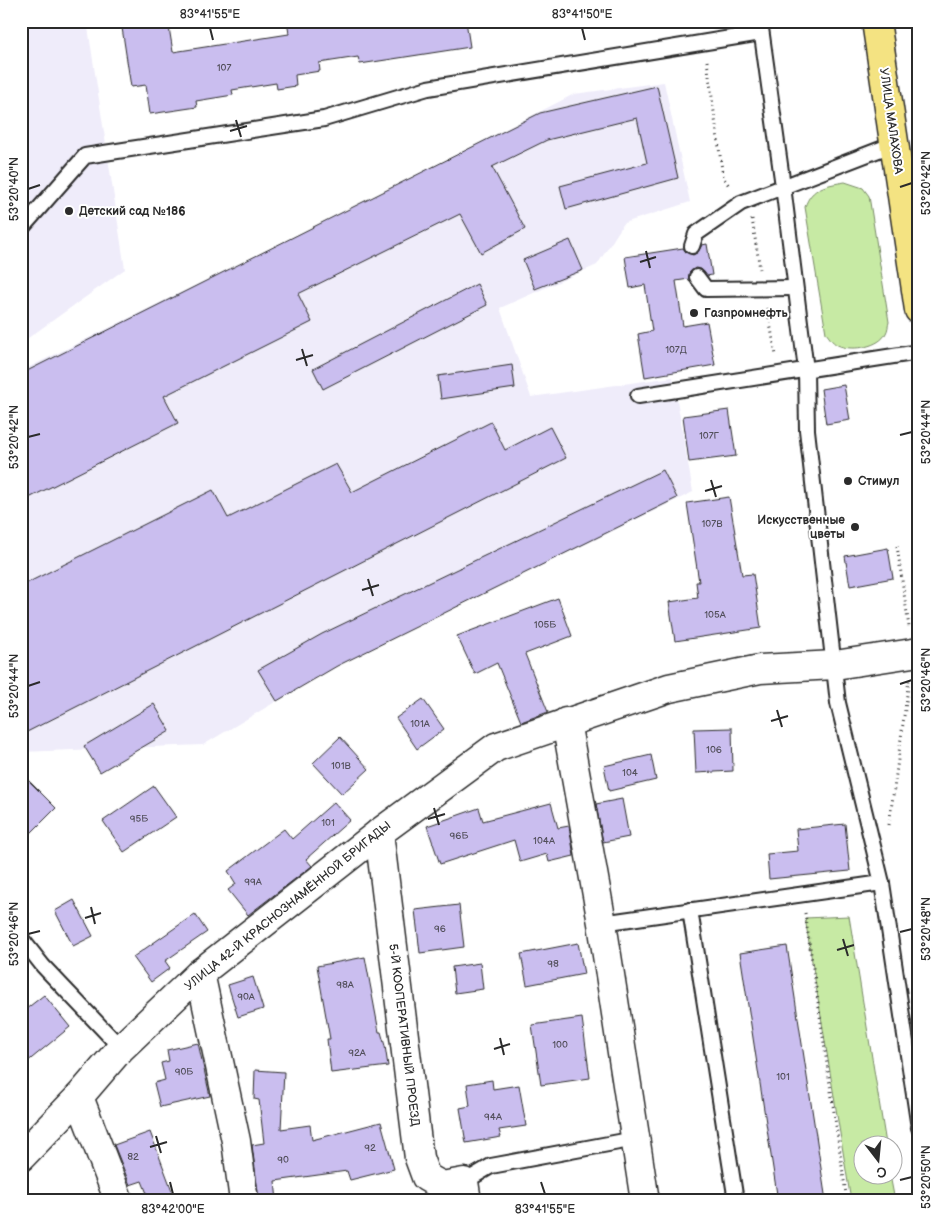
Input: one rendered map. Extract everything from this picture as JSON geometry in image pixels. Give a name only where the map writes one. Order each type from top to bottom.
[{"type":"main road","points":[[859,21],[882,62]]},
{"type":"main road","name":"УЛИЦА МАЛАХОВА","points":[[876,21],[919,310]]},
{"type":"street","name":"УЛИЦА 42-Й КРАСНОЗНАМЁННОЙ БРИГАДЫ","points":[[21,1157],[79,1097],[121,1048],[200,973],[379,833],[496,747],[669,688],[760,669],[835,665],[916,652]]},
{"type":"street","points":[[566,722],[602,923],[645,1201]]},
{"type":"street","name":"5-Й КООПЕРАТИВНЫЙ ПРОЕЗД","points":[[379,833],[419,1158],[426,1177],[442,1186],[466,1191]]},
{"type":"street","points":[[200,973],[236,1140],[244,1201]]},
{"type":"street","points":[[79,1097],[119,1201]]},
{"type":"lane","points":[[21,229],[86,156],[324,119],[428,88],[761,27],[806,370],[807,430],[838,703],[882,883],[919,1128]]},
{"type":"lane","points":[[692,246],[696,234],[741,203],[894,144]]},
{"type":"lane","points":[[697,278],[706,288],[795,288]]},
{"type":"lane","points":[[638,396],[919,352]]},
{"type":"lane","points":[[602,923],[882,883]]},
{"type":"lane","points":[[690,910],[736,1201]]},
{"type":"lane","points":[[21,938],[43,966],[121,1048]]},
{"type":"lane","points":[[466,1191],[490,1166],[634,1138]]},
{"type":"path","points":[[888,835],[916,652],[897,546]]},
{"type":"path","points":[[802,893],[847,1201]]},
{"type":"shaded area","name":"Детский сад №186","points":[[21,21],[87,21],[125,269],[21,343]]},
{"type":"shaded area","points":[[664,82],[690,202],[624,223],[597,265],[500,308],[531,397],[673,377],[693,492],[337,665],[203,745],[21,752],[21,371],[355,207],[574,94]]},
{"type":"green space","points":[[845,182],[863,188],[869,196],[889,322],[887,332],[883,338],[872,345],[859,348],[838,345],[826,333],[805,207],[811,195],[820,188]]},
{"type":"green space","points":[[849,916],[884,1134],[852,1134],[852,1184],[892,1184],[895,1201],[851,1201],[805,918]]},
{"type":"building","points":[[121,21],[168,21],[173,52],[289,34],[287,21],[466,21],[470,47],[360,64],[358,57],[319,63],[320,71],[295,75],[296,86],[277,89],[276,83],[232,90],[233,95],[196,101],[197,107],[150,114],[146,85],[131,87]]},
{"type":"building","points":[[657,86],[678,178],[566,209],[560,186],[647,163],[637,118],[547,140],[492,167],[525,229],[481,253],[460,214],[298,294],[312,322],[164,396],[178,423],[21,502],[21,374],[540,113]]},
{"type":"building","points":[[570,240],[583,270],[535,289],[523,260]]},
{"type":"building","points":[[707,244],[712,275],[707,276],[701,269],[695,268],[689,273],[689,279],[676,281],[683,326],[707,322],[715,365],[645,377],[638,334],[652,331],[645,285],[630,288],[625,257],[683,248],[686,252],[693,255],[698,252],[702,245]]},
{"type":"building","points":[[477,284],[487,305],[323,389],[313,369]]},
{"type":"building","points":[[512,365],[515,388],[441,399],[438,376]]},
{"type":"building","points":[[844,385],[850,420],[826,424],[821,389]]},
{"type":"building","points":[[729,410],[736,456],[689,462],[683,416]]},
{"type":"building","points":[[491,422],[505,450],[550,427],[566,458],[21,735],[21,586],[213,490],[228,518],[336,464],[352,492]]},
{"type":"building","points":[[663,470],[677,498],[337,666],[277,701],[258,670],[322,634]]},
{"type":"building","points":[[729,497],[742,575],[753,574],[761,628],[675,641],[669,602],[698,598],[696,582],[699,582],[687,503]]},
{"type":"building","points":[[888,548],[893,578],[850,586],[845,556]]},
{"type":"building","points":[[558,598],[572,636],[525,654],[548,712],[521,722],[497,663],[475,674],[457,636]]},
{"type":"building","points":[[423,699],[444,729],[417,749],[396,718]]},
{"type":"building","points":[[154,704],[170,731],[100,772],[84,746]]},
{"type":"building","points":[[732,728],[733,771],[696,773],[694,729]]},
{"type":"building","points":[[340,737],[369,769],[342,794],[313,763]]},
{"type":"building","points":[[651,755],[656,780],[609,791],[604,766]]},
{"type":"building","points":[[21,773],[56,808],[31,833],[21,823]]},
{"type":"building","points":[[154,786],[176,817],[124,852],[103,821]]},
{"type":"building","points":[[622,799],[629,837],[603,842],[596,804]]},
{"type":"building","points":[[334,802],[350,820],[306,859],[312,866],[248,915],[228,890],[236,884],[228,871],[284,829],[292,839]]},
{"type":"building","points":[[551,803],[558,828],[569,826],[574,856],[549,862],[547,854],[520,862],[514,840],[440,864],[427,826],[479,808],[483,821]]},
{"type":"building","points":[[845,824],[850,871],[769,879],[767,854],[798,851],[796,829]]},
{"type":"building","points":[[74,900],[93,936],[73,946],[55,911]]},
{"type":"building","points":[[459,905],[464,947],[420,953],[415,910]]},
{"type":"building","points":[[195,914],[207,932],[165,961],[170,968],[151,982],[133,957]]},
{"type":"building","points":[[578,943],[584,974],[527,985],[521,954]]},
{"type":"building","points":[[787,946],[826,1201],[778,1201],[740,953]]},
{"type":"building","points":[[365,957],[379,1032],[381,1032],[385,1046],[388,1066],[331,1073],[327,1039],[330,1039],[317,966]]},
{"type":"building","points":[[480,963],[483,989],[455,993],[452,967]]},
{"type":"building","points":[[253,977],[263,1009],[238,1017],[228,985]]},
{"type":"building","points":[[44,995],[70,1027],[21,1067],[21,1013]]},
{"type":"building","points":[[582,1018],[590,1078],[541,1085],[532,1025]]},
{"type":"building","points":[[198,1043],[210,1096],[160,1107],[154,1083],[165,1080],[161,1063],[169,1061],[167,1050]]},
{"type":"building","points":[[255,1070],[284,1072],[281,1129],[310,1125],[312,1140],[381,1122],[394,1169],[350,1180],[347,1171],[275,1181],[277,1201],[259,1201],[252,1145],[264,1143],[259,1100],[254,1099]]},
{"type":"building","points":[[492,1080],[493,1089],[519,1085],[526,1126],[499,1130],[501,1137],[466,1143],[460,1108],[470,1106],[467,1084]]},
{"type":"building","points":[[150,1132],[176,1201],[150,1201],[142,1181],[130,1185],[114,1145]]},
{"type":"tram line","points":[[911,21],[919,72]]},
{"type":"place","name":"Детский сад №186","points":[[69,211]]},
{"type":"place","name":"Газпромнефть","points":[[694,313]]},
{"type":"place","name":"Стимул","points":[[848,481]]},
{"type":"place","name":"Искусственные цветы","points":[[855,527]]}]
